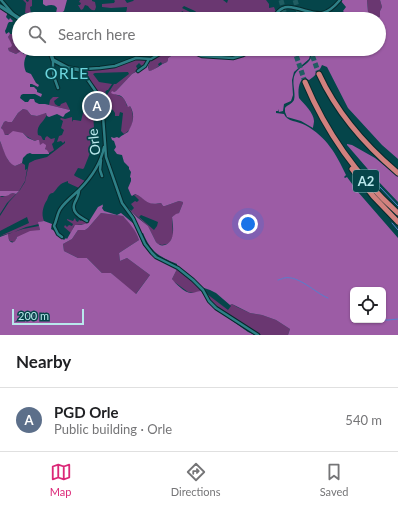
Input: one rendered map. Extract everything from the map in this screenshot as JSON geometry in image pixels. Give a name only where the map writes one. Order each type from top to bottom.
[{"type":"highway","name":"A2","points":[[319,74],[326,89],[341,113],[361,138],[380,157],[398,171]]},
{"type":"highway","name":"A2","points":[[305,82],[318,110],[339,145],[369,184],[398,213]]},
{"type":"highway","points":[[339,145],[344,158],[373,196],[398,222]]},
{"type":"street","points":[[1,0],[12,13]]},
{"type":"street","points":[[324,12],[340,0]]},
{"type":"street","points":[[0,6],[12,13]]},
{"type":"street","points":[[277,12],[285,7],[308,12]]},
{"type":"street","points":[[52,56],[53,74],[58,88]]},
{"type":"street","points":[[53,60],[71,69],[81,70],[115,66],[136,58],[149,59],[157,56]]},
{"type":"street","points":[[202,56],[233,58],[240,56]]},
{"type":"street","points":[[138,71],[145,66],[149,59]]},
{"type":"street","name":"Orle","points":[[81,70],[101,99],[104,143],[103,156],[122,203],[133,218],[145,244],[152,253],[161,260],[187,274],[203,290],[212,304],[258,335]]},
{"type":"street","points":[[102,176],[100,170],[103,156]]},
{"type":"street","points":[[62,238],[54,226],[57,221],[59,210],[79,190],[103,156]]},
{"type":"street","points":[[79,190],[79,194],[73,206],[75,212],[87,222]]},
{"type":"shaded area","points":[[23,0],[28,2],[29,0],[32,0],[32,6],[30,7],[31,12],[25,12],[26,3]]},
{"type":"shaded area","points":[[43,0],[67,0],[62,12],[56,12],[57,8],[55,6],[46,6],[43,4]]},
{"type":"shaded area","points":[[80,0],[92,0],[95,2],[95,10],[90,9],[85,5],[81,10],[78,5],[81,3],[79,2]]},
{"type":"shaded area","points":[[114,0],[125,0],[127,3],[134,0],[223,0],[227,3],[228,0],[266,0],[269,4],[269,8],[274,7],[276,12],[196,12],[184,6],[182,8],[190,12],[126,12],[127,7],[102,7],[102,4],[114,3]]},
{"type":"shaded area","points":[[367,0],[380,0],[382,7],[380,12],[368,11]]},
{"type":"shaded area","points":[[367,0],[368,12],[344,12],[346,7],[341,1]]},
{"type":"shaded area","points":[[380,0],[398,0],[398,159],[382,145],[348,108],[327,67],[322,65],[318,72],[309,80],[304,78],[299,87],[299,98],[314,118],[313,128],[301,121],[287,117],[285,108],[294,100],[293,80],[295,74],[310,60],[311,57],[386,56],[386,12],[380,12],[382,7]]},
{"type":"shaded area","points":[[0,7],[8,12],[6,17],[9,20],[10,18],[12,20],[12,22],[9,22],[5,31],[6,34],[9,32],[10,34],[8,37],[12,45],[8,48],[9,51],[12,52],[12,56],[26,56],[24,67],[26,72],[31,74],[36,83],[39,85],[38,87],[30,84],[30,87],[34,87],[37,92],[42,94],[41,97],[35,94],[23,94],[20,98],[25,102],[28,102],[30,99],[34,99],[35,102],[39,104],[45,104],[70,111],[63,117],[57,114],[49,117],[46,113],[37,116],[31,115],[27,110],[23,109],[18,113],[12,122],[4,122],[1,128],[5,135],[8,135],[13,131],[23,133],[28,138],[35,141],[39,140],[40,145],[43,143],[46,145],[45,149],[49,154],[27,154],[23,158],[22,163],[15,166],[7,159],[0,141]]},
{"type":"shaded area","points":[[12,34],[12,52],[9,51],[8,48],[10,43],[8,37]]},
{"type":"shaded area","points":[[159,56],[171,56],[168,58],[167,62],[162,64],[161,62],[158,64],[159,66],[149,71],[149,65],[142,66],[139,63],[136,66],[138,70],[112,93],[123,98],[127,106],[130,106],[132,110],[132,126],[124,134],[121,131],[123,113],[120,112],[119,116],[115,116],[113,110],[108,108],[108,100],[103,102],[88,78],[85,70],[105,69],[136,59],[148,60],[149,62]],"holes":[[[128,72],[129,74],[114,84],[105,98],[105,92],[112,84],[99,82],[93,74]]]},
{"type":"shaded area","points":[[171,56],[199,56],[232,59],[242,56],[310,56],[309,59],[294,72],[292,80],[293,95],[291,101],[284,104],[283,111],[279,112],[278,109],[276,113],[284,114],[288,119],[305,125],[325,141],[346,175],[344,177],[347,177],[398,238],[398,335],[288,335],[290,329],[276,320],[250,313],[232,304],[230,305],[216,293],[201,287],[195,280],[177,266],[177,264],[160,256],[152,249],[126,208],[127,207],[148,226],[156,242],[160,245],[165,245],[171,240],[173,233],[172,217],[179,213],[183,202],[179,201],[163,206],[161,203],[149,203],[135,194],[132,196],[131,195],[128,188],[131,181],[131,172],[129,167],[124,162],[122,155],[117,154],[114,150],[116,147],[111,137],[119,138],[128,132],[133,121],[133,114],[130,106],[128,107],[123,98],[111,93],[112,91],[116,91],[132,74],[141,69],[146,62],[149,62],[149,71],[167,62],[168,58]]},
{"type":"shaded area","points":[[53,97],[59,97],[54,101],[55,104],[60,106],[66,102],[70,110],[49,105],[50,100]]},
{"type":"shaded area","points":[[23,109],[27,110],[31,115],[37,116],[45,113],[47,114],[38,128],[38,135],[41,136],[43,140],[45,140],[47,136],[51,139],[55,138],[52,144],[54,150],[49,153],[37,140],[35,141],[23,133],[5,135],[1,128],[4,122],[12,122],[18,113]]},
{"type":"shaded area","points":[[93,112],[94,128],[92,144],[84,168],[78,168],[74,175],[85,181],[79,188],[68,183],[68,181],[65,182],[53,193],[51,193],[44,205],[44,221],[39,222],[39,224],[0,236],[29,223],[27,217],[0,231],[0,216],[25,182],[29,163],[47,157],[65,143],[65,141],[63,143],[61,141],[57,142],[59,136],[62,135],[64,130],[61,128],[63,121],[60,119],[61,118],[65,119],[72,117],[72,122],[73,120],[81,121],[83,113]]},
{"type":"shaded area","points":[[0,141],[8,160],[15,166],[22,163],[25,165],[25,170],[27,169],[25,181],[19,191],[0,191]]},
{"type":"shaded area","points":[[347,144],[352,145],[375,158],[398,176],[398,202],[379,182]]},
{"type":"shaded area","points":[[0,191],[19,191],[16,194],[13,193],[6,196],[0,196]]},
{"type":"shaded area","points":[[13,193],[16,194],[7,203],[0,214],[0,196],[2,197]]},
{"type":"shaded area","points":[[133,194],[151,203],[161,203],[163,206],[179,201],[183,202],[179,213],[172,217],[173,236],[170,242],[162,245],[158,244],[148,226],[131,211],[134,208],[131,204],[139,200]],"holes":[[[141,215],[158,222],[154,230],[139,217]]]},
{"type":"shaded area","points":[[102,205],[104,211],[117,215],[121,213],[134,224],[143,245],[149,252],[159,260],[177,269],[172,279],[180,288],[189,293],[201,291],[213,307],[248,332],[255,335],[0,335],[0,237],[8,234],[9,240],[14,242],[17,237],[30,231],[40,230],[38,222],[44,221],[52,224],[51,229],[64,240],[66,238],[67,239],[75,225],[88,223],[98,207]],"holes":[[[101,213],[123,216],[130,224],[139,240],[119,253],[120,261],[127,258],[150,275],[136,294],[111,273],[102,273],[87,258],[78,258],[64,251],[63,244],[72,239],[78,230],[85,230],[88,228]]]},
{"type":"shaded area","points":[[101,213],[123,216],[138,236],[139,240],[119,253],[120,261],[127,258],[150,275],[135,295],[111,273],[102,273],[87,258],[78,258],[64,251],[63,244],[72,239],[78,230],[85,230],[88,228]]},
{"type":"shaded area","points":[[75,218],[78,222],[79,220],[81,221],[83,219],[87,222],[87,224],[74,226],[71,233],[64,227],[65,225],[67,227],[69,225],[72,226],[73,224],[67,219],[73,221]]},
{"type":"shaded area","points":[[39,226],[40,230],[16,238],[14,242],[10,241],[8,238],[8,234]]},
{"type":"shaded area","points":[[177,269],[201,291],[194,293],[188,292],[173,281],[172,279]]},
{"type":"shaded area","points":[[207,294],[228,310],[232,304],[250,313],[276,320],[290,329],[288,335],[261,335],[215,305],[209,300],[206,295]]},
{"type":"waterway","points":[[380,187],[398,206]]},
{"type":"waterway","points":[[392,223],[398,230]]},
{"type":"waterway","points":[[278,280],[284,278],[295,279],[328,298]]},
{"type":"waterway","points":[[386,320],[398,319]]},
{"type":"tunnel","points":[[281,0],[284,12]]},
{"type":"tunnel","points":[[295,0],[299,12]]},
{"type":"tunnel","points":[[296,56],[305,82]]},
{"type":"tunnel","points":[[313,56],[319,74]]},
{"type":"place","name":"PGD Orle","points":[[97,106]]},
{"type":"district","name":"ORLE","points":[[67,73]]}]
